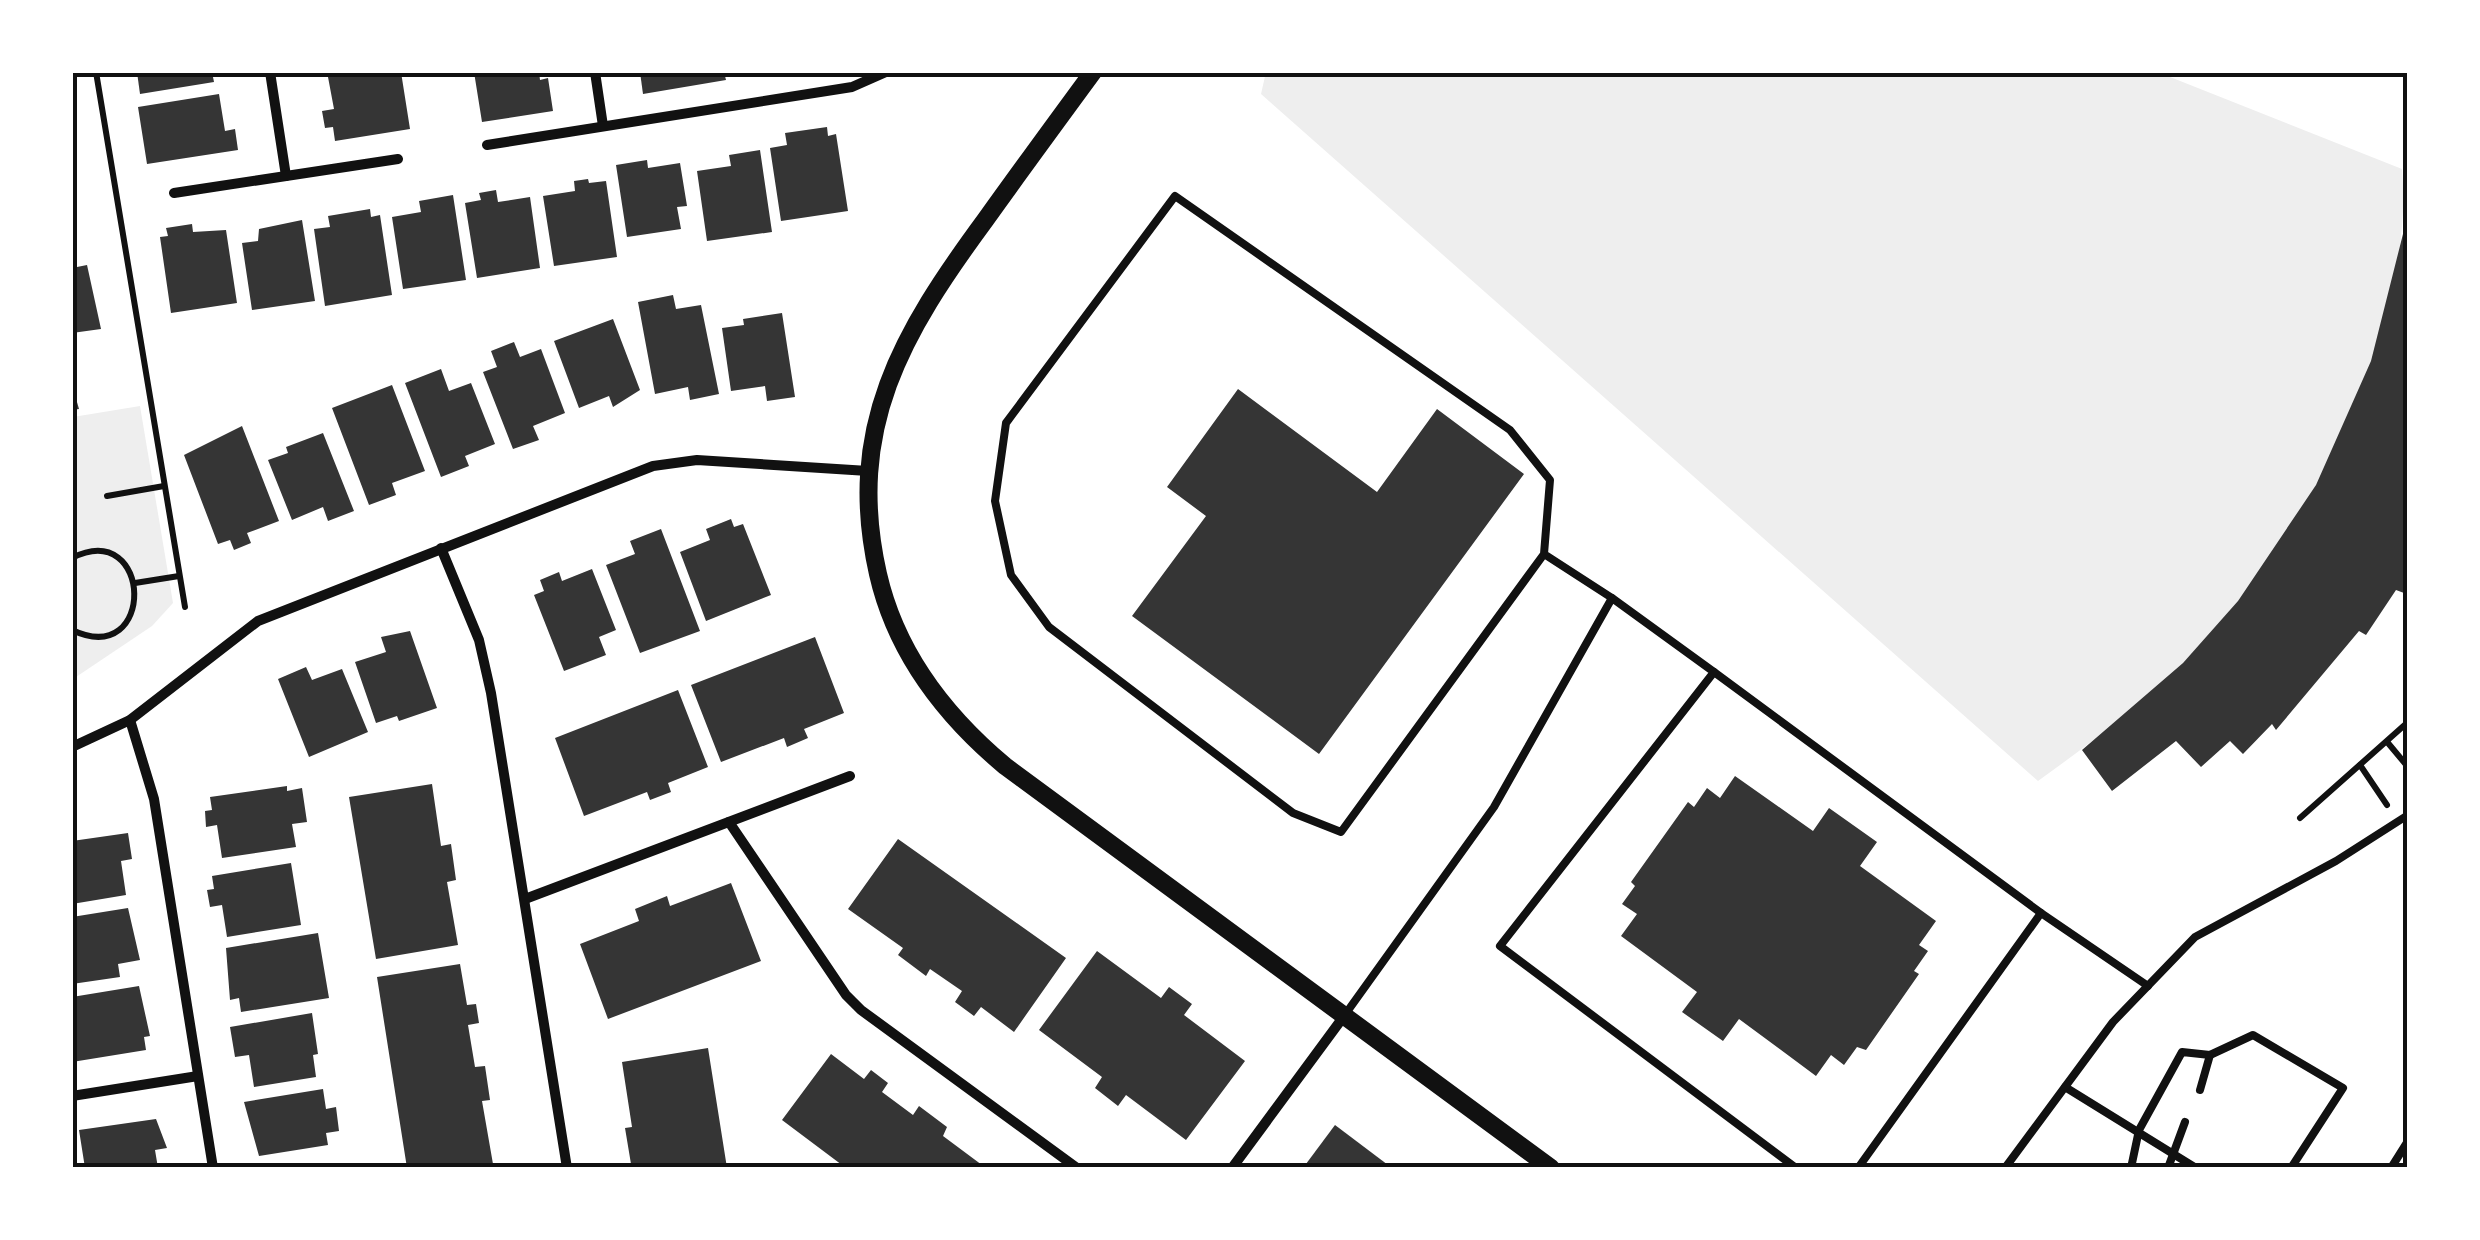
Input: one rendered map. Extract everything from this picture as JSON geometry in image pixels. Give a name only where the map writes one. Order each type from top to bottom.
[{"type":"street","points":[[270,72],[286,176]]},
{"type":"street","points":[[595,72],[603,126]]},
{"type":"street","points":[[487,144],[852,87],[886,72]]},
{"type":"street","points":[[1093,72],[920,314],[881,399],[868,471],[870,532],[890,613],[917,668],[948,713],[1005,766],[1551,1168]]},
{"type":"street","points":[[174,193],[398,159]]},
{"type":"street","points":[[72,748],[130,720],[258,620],[668,462],[868,471]]},
{"type":"street","points":[[442,548],[486,666],[567,1168]]},
{"type":"street","points":[[130,720],[154,799],[212,1168]]},
{"type":"street","points":[[524,899],[850,776]]},
{"type":"street","points":[[729,822],[846,995],[1077,1168]]},
{"type":"street","points":[[1232,1168],[1344,1016]]},
{"type":"street","points":[[72,1096],[198,1076]]},
{"type":"lane","points":[[1175,196],[1510,430],[1550,480],[1544,554],[1341,832],[1293,813],[1049,628],[1012,574],[996,501],[1006,422],[1175,196]]},
{"type":"lane","points":[[1544,554],[1612,598],[2041,913],[2148,986]]},
{"type":"lane","points":[[1344,1016],[1494,808],[1612,598]]},
{"type":"lane","points":[[1714,672],[1500,946],[1796,1168]]},
{"type":"lane","points":[[2005,1168],[2113,1022],[2195,937],[2336,862],[2408,815]]},
{"type":"lane","points":[[1858,1168],[2041,913]]},
{"type":"lane","points":[[2131,1168],[2139,1130],[2182,1052],[2210,1055],[2253,1035],[2343,1088],[2291,1168]]},
{"type":"lane","points":[[2200,1090],[2210,1055]]},
{"type":"lane","points":[[2065,1087],[2196,1168]]},
{"type":"lane","points":[[2168,1168],[2185,1122]]},
{"type":"lane","points":[[2391,1168],[2408,1141]]},
{"type":"path","points":[[96,72],[185,607]]},
{"type":"path","points":[[107,496],[164,486]]},
{"type":"path","points":[[72,558],[90,552],[113,556],[135,583],[134,607],[121,627],[98,636],[75,632]]},
{"type":"path","points":[[135,583],[179,576]]},
{"type":"path","points":[[2300,818],[2408,722]]},
{"type":"path","points":[[2388,743],[2408,767]]},
{"type":"path","points":[[2360,765],[2397,822]]},
{"type":"shaded area","points":[[1266,72],[2160,73],[2402,169],[2401,234],[2390,301],[2369,369],[2341,437],[2267,563],[2225,618],[2181,665],[2112,726],[2038,781],[1261,94]]},
{"type":"shaded area","points":[[140,406],[173,603],[152,626],[73,679],[73,417]]},
{"type":"building","points":[[137,72],[212,72],[214,82],[140,94]]},
{"type":"building","points":[[401,72],[410,129],[335,141],[333,127],[325,128],[322,111],[334,109],[328,77]]},
{"type":"building","points":[[474,72],[539,72],[540,80],[548,78],[553,111],[482,122]]},
{"type":"building","points":[[640,72],[724,72],[726,80],[643,94]]},
{"type":"building","points":[[219,94],[225,131],[235,129],[238,150],[147,164],[138,107]]},
{"type":"building","points":[[827,127],[828,136],[836,134],[848,211],[781,221],[770,148],[787,145],[785,133]]},
{"type":"building","points":[[760,150],[772,232],[707,241],[697,171],[731,166],[729,155]]},
{"type":"building","points":[[647,160],[648,168],[680,163],[687,206],[677,207],[681,229],[627,237],[616,165]]},
{"type":"building","points":[[588,179],[589,183],[606,181],[617,257],[554,266],[543,196],[575,191],[574,181]]},
{"type":"building","points":[[496,190],[498,202],[530,197],[540,268],[477,278],[465,203],[481,200],[479,193]]},
{"type":"building","points":[[453,195],[466,280],[403,289],[392,217],[421,212],[419,201]]},
{"type":"building","points":[[370,209],[371,217],[380,215],[392,295],[325,306],[314,229],[330,227],[328,216]]},
{"type":"building","points":[[302,220],[315,301],[252,310],[242,243],[258,241],[259,229]]},
{"type":"building","points":[[2406,222],[2408,585],[2404,593],[2396,590],[2366,635],[2359,631],[2276,730],[2272,724],[2243,754],[2230,741],[2201,767],[2176,741],[2112,791],[2082,750],[2183,663],[2238,601],[2316,485],[2371,361]]},
{"type":"building","points":[[192,224],[193,232],[226,230],[237,303],[171,313],[160,237],[168,236],[166,228]]},
{"type":"building","points":[[87,265],[101,329],[72,333],[72,268]]},
{"type":"building","points":[[673,295],[676,309],[701,305],[719,394],[690,400],[688,387],[655,394],[638,302]]},
{"type":"building","points":[[782,313],[795,397],[767,401],[765,386],[731,391],[722,328],[744,325],[743,319]]},
{"type":"building","points":[[613,319],[640,390],[613,407],[609,396],[579,408],[554,341]]},
{"type":"building","points":[[514,342],[520,357],[541,349],[565,413],[533,426],[539,440],[513,449],[483,372],[497,367],[491,351]]},
{"type":"building","points":[[441,369],[449,391],[471,383],[495,444],[465,456],[469,466],[441,477],[405,383]]},
{"type":"building","points":[[72,385],[79,409],[72,410]]},
{"type":"building","points":[[392,385],[425,471],[392,483],[396,495],[369,505],[332,408]]},
{"type":"building","points":[[1238,389],[1377,492],[1437,409],[1524,474],[1319,754],[1132,616],[1206,516],[1167,487]]},
{"type":"building","points":[[242,426],[279,521],[247,533],[251,543],[234,550],[230,540],[218,544],[184,455]]},
{"type":"building","points":[[323,433],[354,511],[328,521],[323,507],[292,520],[268,460],[288,453],[286,447]]},
{"type":"building","points":[[731,519],[734,527],[743,524],[771,595],[706,621],[680,552],[710,540],[706,529]]},
{"type":"building","points":[[661,529],[700,631],[640,653],[606,565],[635,554],[630,541]]},
{"type":"building","points":[[592,569],[616,630],[599,637],[606,655],[564,671],[534,595],[544,591],[540,580],[559,572],[562,581]]},
{"type":"building","points":[[410,631],[437,708],[399,721],[397,716],[376,723],[355,662],[386,652],[381,637]]},
{"type":"building","points":[[815,637],[844,713],[804,729],[808,738],[787,747],[784,738],[721,762],[691,685]]},
{"type":"building","points":[[306,667],[312,680],[342,669],[368,732],[309,757],[278,679]]},
{"type":"building","points":[[678,690],[708,767],[668,783],[671,792],[650,800],[647,792],[584,816],[555,738]]},
{"type":"building","points":[[1735,776],[1813,831],[1829,808],[1877,842],[1860,866],[1936,921],[1919,945],[1928,951],[1914,971],[1919,974],[1866,1050],[1857,1047],[1844,1065],[1831,1055],[1816,1076],[1739,1019],[1723,1041],[1682,1012],[1697,992],[1621,936],[1637,914],[1622,904],[1635,886],[1631,882],[1688,802],[1694,807],[1707,788],[1720,798]]},
{"type":"building","points":[[432,784],[441,846],[451,844],[456,880],[447,882],[458,945],[376,959],[349,797]]},
{"type":"building","points":[[287,786],[287,791],[302,788],[307,822],[292,824],[296,847],[222,858],[217,825],[206,827],[205,811],[212,810],[210,797]]},
{"type":"building","points":[[128,833],[132,859],[121,861],[126,895],[72,904],[72,841]]},
{"type":"building","points":[[898,839],[1066,958],[1014,1032],[981,1007],[974,1016],[955,1002],[962,991],[930,969],[926,976],[898,955],[903,948],[848,909]]},
{"type":"building","points":[[291,863],[301,925],[227,937],[222,905],[210,907],[207,890],[214,889],[212,876]]},
{"type":"building","points":[[731,883],[761,961],[608,1019],[580,944],[639,921],[635,909],[667,896],[670,906]]},
{"type":"building","points":[[128,908],[140,960],[118,964],[120,977],[72,984],[72,917]]},
{"type":"building","points":[[318,933],[329,998],[241,1012],[239,998],[230,1000],[226,948]]},
{"type":"building","points":[[1097,951],[1161,998],[1169,987],[1192,1004],[1184,1015],[1245,1061],[1186,1140],[1126,1095],[1118,1106],[1095,1088],[1102,1077],[1039,1030]]},
{"type":"building","points":[[460,964],[467,1005],[476,1004],[479,1023],[468,1025],[475,1067],[485,1066],[490,1100],[482,1101],[493,1164],[407,1168],[377,977]]},
{"type":"building","points":[[139,986],[150,1036],[144,1037],[146,1050],[72,1062],[72,997]]},
{"type":"building","points":[[312,1013],[318,1054],[313,1055],[316,1077],[254,1087],[249,1055],[235,1057],[230,1027]]},
{"type":"building","points":[[708,1048],[727,1168],[631,1164],[625,1128],[632,1127],[622,1062]]},
{"type":"building","points":[[831,1054],[864,1079],[871,1070],[888,1083],[882,1092],[913,1115],[919,1106],[947,1127],[943,1136],[986,1168],[846,1168],[782,1120]]},
{"type":"building","points":[[323,1089],[326,1109],[336,1107],[339,1131],[326,1133],[328,1145],[259,1156],[244,1102]]},
{"type":"building","points":[[156,1119],[167,1148],[155,1150],[158,1168],[85,1168],[79,1130]]},
{"type":"building","points":[[1335,1125],[1392,1168],[1303,1168]]}]
